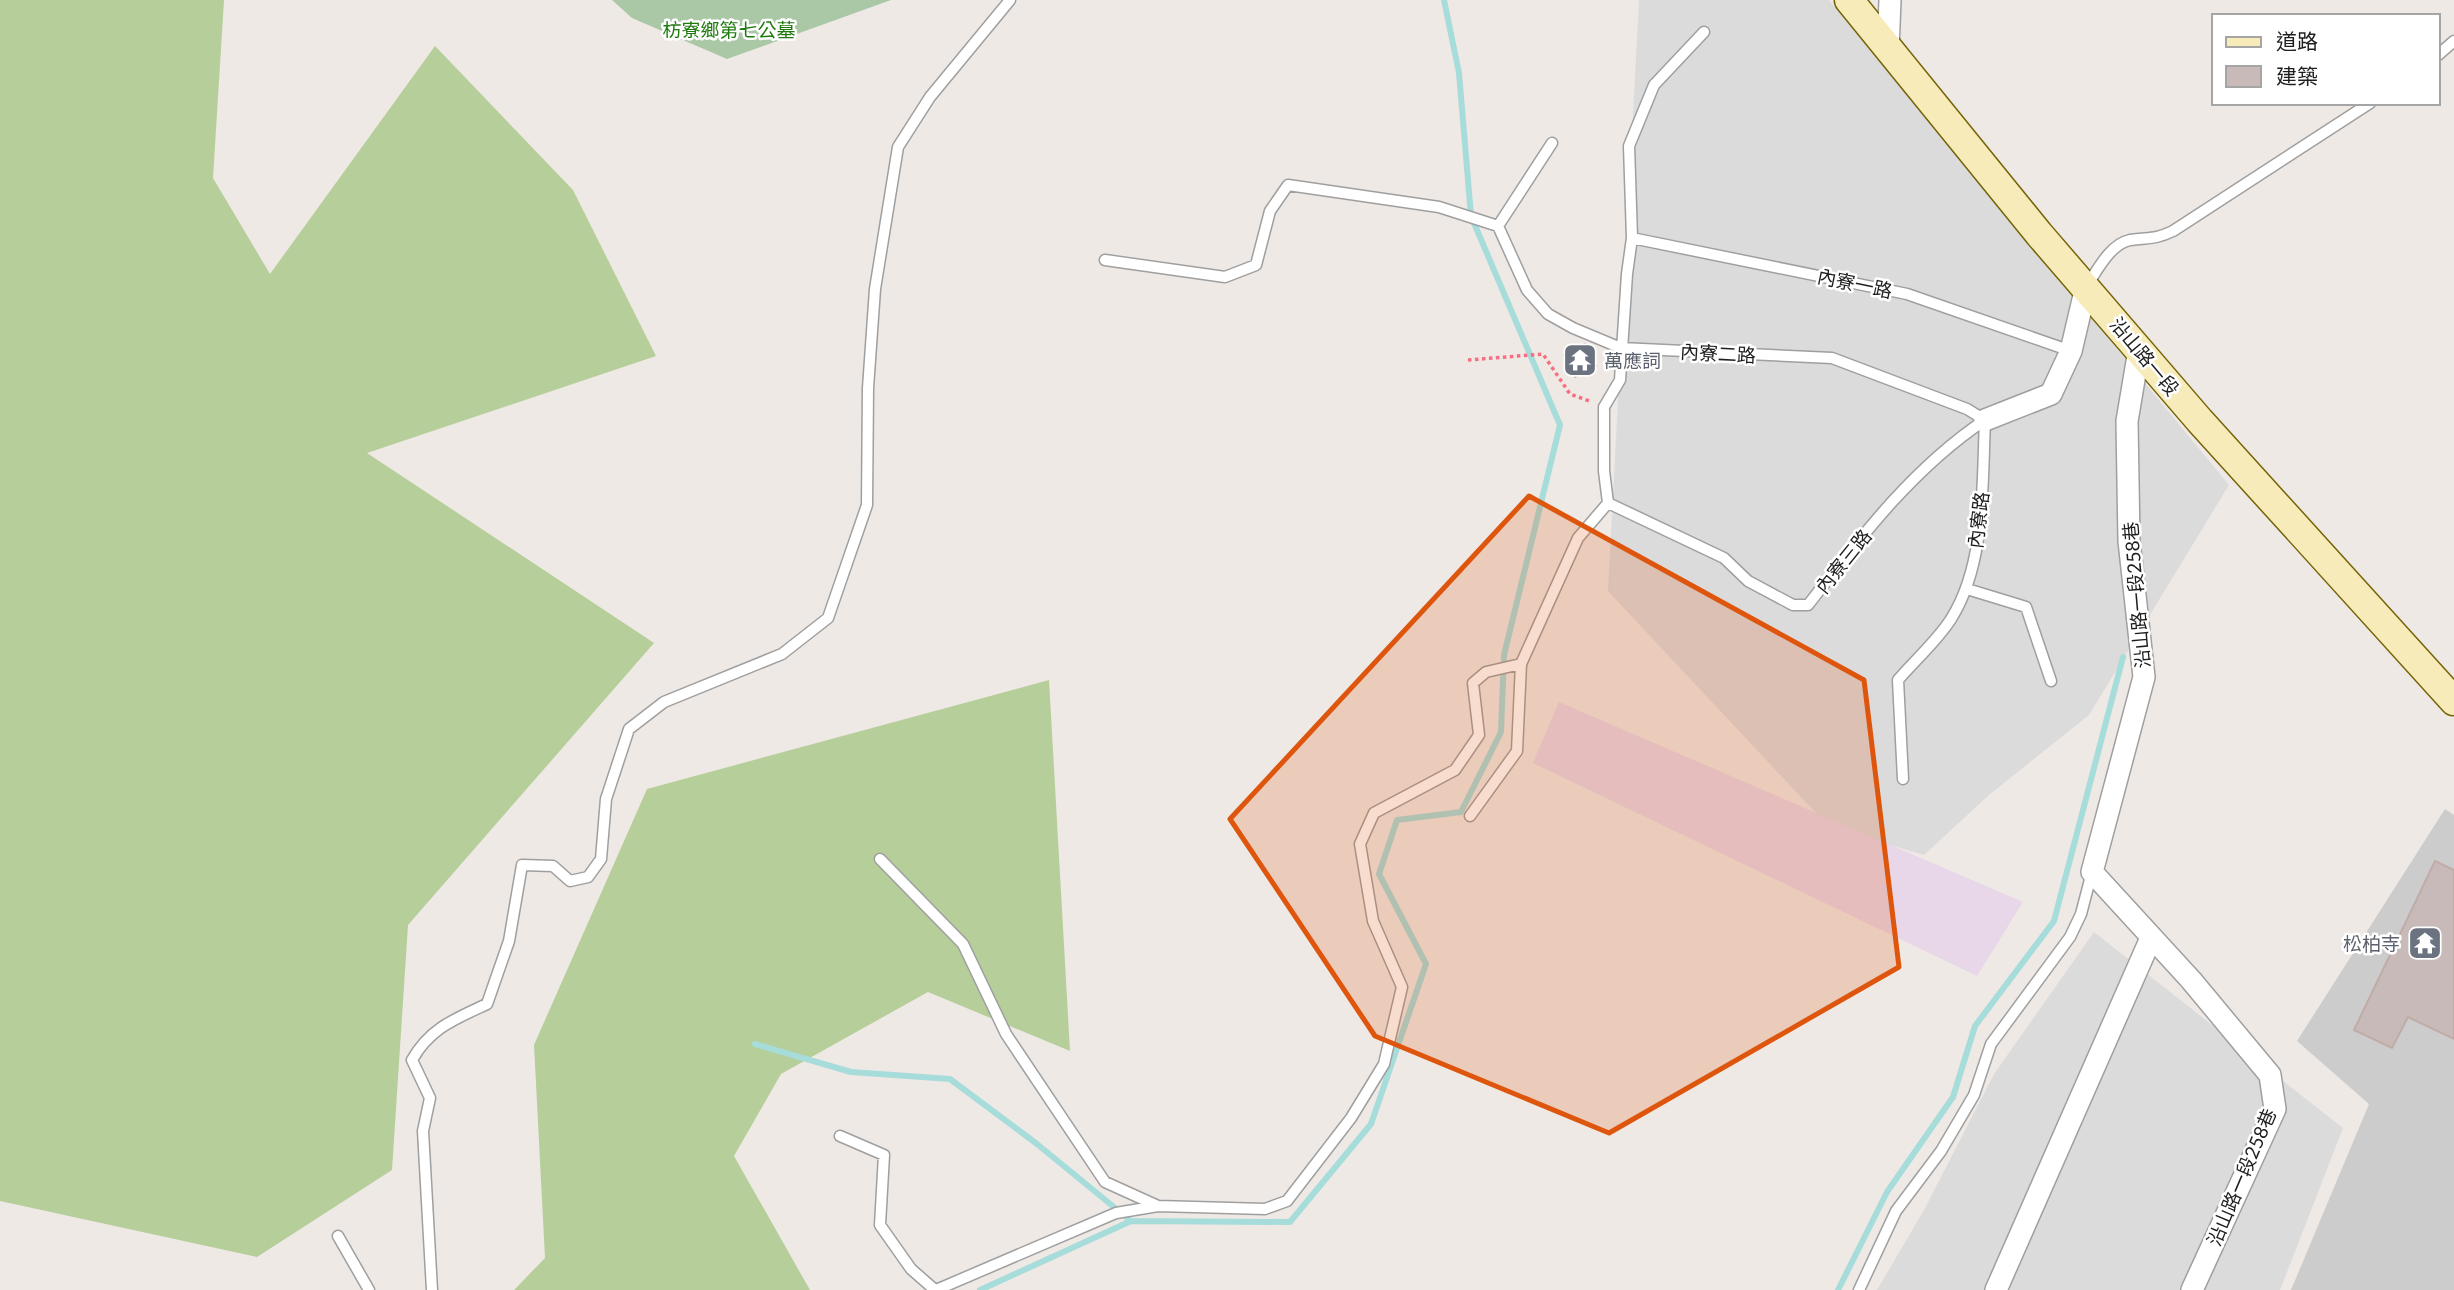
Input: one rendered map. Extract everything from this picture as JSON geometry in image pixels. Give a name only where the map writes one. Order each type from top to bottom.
[{"type":"main road","name":"沿山路一段","points":[[1849,0],[2047,243],[2139,351],[2454,701]]},
{"type":"street","points":[[1888,50],[1890,0]]},
{"type":"street","points":[[1985,420],[2051,394],[2071,351],[2086,287]]},
{"type":"street","name":"沿山路一段258巷","points":[[2139,351],[2127,434],[2129,541],[2144,677],[2092,872],[2191,980],[2270,1075],[2275,1109],[2192,1290]]},
{"type":"street","points":[[1996,1290],[2151,938]]},
{"type":"lane","points":[[432,1290],[423,1130],[430,1098],[412,1060],[421,1044],[443,1024],[487,1004],[509,941],[522,865],[553,866],[570,881],[588,877],[601,859],[606,799],[629,729],[664,702],[782,654],[828,618],[867,505],[868,388],[875,289],[898,147],[930,97],[1010,0]]},
{"type":"lane","points":[[1470,816],[1517,751],[1519,665],[1578,538],[1608,503],[1604,471],[1604,407],[1620,380],[1632,237],[1629,146],[1654,85],[1704,32]]},
{"type":"lane","points":[[2440,53],[2454,41]]},
{"type":"lane","points":[[2086,287],[2115,247],[2128,240],[2156,239],[2173,232],[2367,105]]},
{"type":"lane","points":[[1105,260],[1225,278],[1256,265],[1270,211],[1288,185],[1439,207],[1495,225],[1552,143]]},
{"type":"lane","name":"內寮二路","points":[[1495,225],[1527,290],[1548,314],[1573,328],[1621,348],[1832,358],[1967,409],[1985,420]]},
{"type":"lane","name":"內寮一路","points":[[1632,237],[1906,294],[2071,351]]},
{"type":"lane","name":"內寮三路","points":[[1608,503],[1724,558],[1748,582],[1793,605],[1808,605],[1865,531],[1913,481],[1967,432],[1985,420]]},
{"type":"lane","name":"內寮路","points":[[1903,779],[1898,680],[1950,621],[1967,589],[1980,524],[1985,420]]},
{"type":"lane","points":[[1967,589],[2026,607],[2051,681]]},
{"type":"lane","points":[[840,1136],[884,1155],[880,1225],[911,1269],[935,1290],[964,1286],[1116,1213],[1158,1206],[1265,1209],[1287,1202],[1351,1118],[1384,1064],[1402,987],[1373,921],[1360,844],[1374,813],[1455,770],[1479,736],[1473,683],[1490,671],[1519,665]]},
{"type":"lane","points":[[880,859],[963,944],[1006,1034],[1105,1182],[1158,1206]]},
{"type":"lane","points":[[1860,1290],[1896,1211],[1941,1151],[1974,1095],[1992,1044],[2070,937],[2081,914],[2092,872]]},
{"type":"lane","points":[[338,1236],[369,1290]]},
{"type":"path","points":[[1468,360],[1543,354],[1570,394],[1604,407]]},
{"type":"highlighted area","points":[[1529,496],[1864,680],[1899,967],[1609,1133],[1375,1036],[1230,819]]},
{"type":"shaded area","points":[[1639,0],[1829,0],[2229,485],[2089,715],[1989,795],[1924,855],[1829,827],[1608,591]]},
{"type":"shaded area","points":[[1559,702],[2023,902],[1977,976],[1533,763]]},
{"type":"shaded area","name":"松柏寺","points":[[2445,809],[2454,815],[2454,1290],[2291,1290],[2369,1104],[2297,1041]]},
{"type":"shaded area","points":[[2094,932],[2343,1128],[2280,1290],[1877,1290],[1924,1210],[1994,1074]]},
{"type":"green space","points":[[0,0],[224,0],[213,178],[270,274],[435,46],[573,190],[656,356],[367,453],[654,643],[408,925],[392,1170],[257,1257],[0,1201]]},
{"type":"green space","name":"枋寮鄉第七公墓","points":[[612,0],[891,0],[727,59],[632,18]]},
{"type":"green space","points":[[1049,680],[1070,1051],[928,992],[781,1074],[734,1156],[810,1290],[514,1290],[545,1258],[534,1045],[647,789]]},
{"type":"building","name":"萬應詞","points":[[1585,344],[1596,366],[1575,377],[1564,355]]},
{"type":"building","name":"松柏寺","points":[[2435,861],[2454,870],[2454,1039],[2408,1017],[2392,1048],[2354,1030]]},
{"type":"waterway","points":[[980,1290],[1131,1221],[1290,1222],[1371,1124],[1426,964],[1379,874],[1397,820],[1461,812],[1501,732],[1504,655],[1560,425],[1471,216],[1459,73],[1444,0]]},
{"type":"waterway","points":[[1838,1290],[1887,1192],[1953,1097],[1975,1026],[2054,921],[2123,657]]},
{"type":"waterway","points":[[755,1044],[851,1072],[950,1079],[1037,1144],[1131,1221]]},
{"type":"place","name":"萬應詞","points":[[1580,360]]},
{"type":"place","name":"松柏寺","points":[[2425,943]]}]
